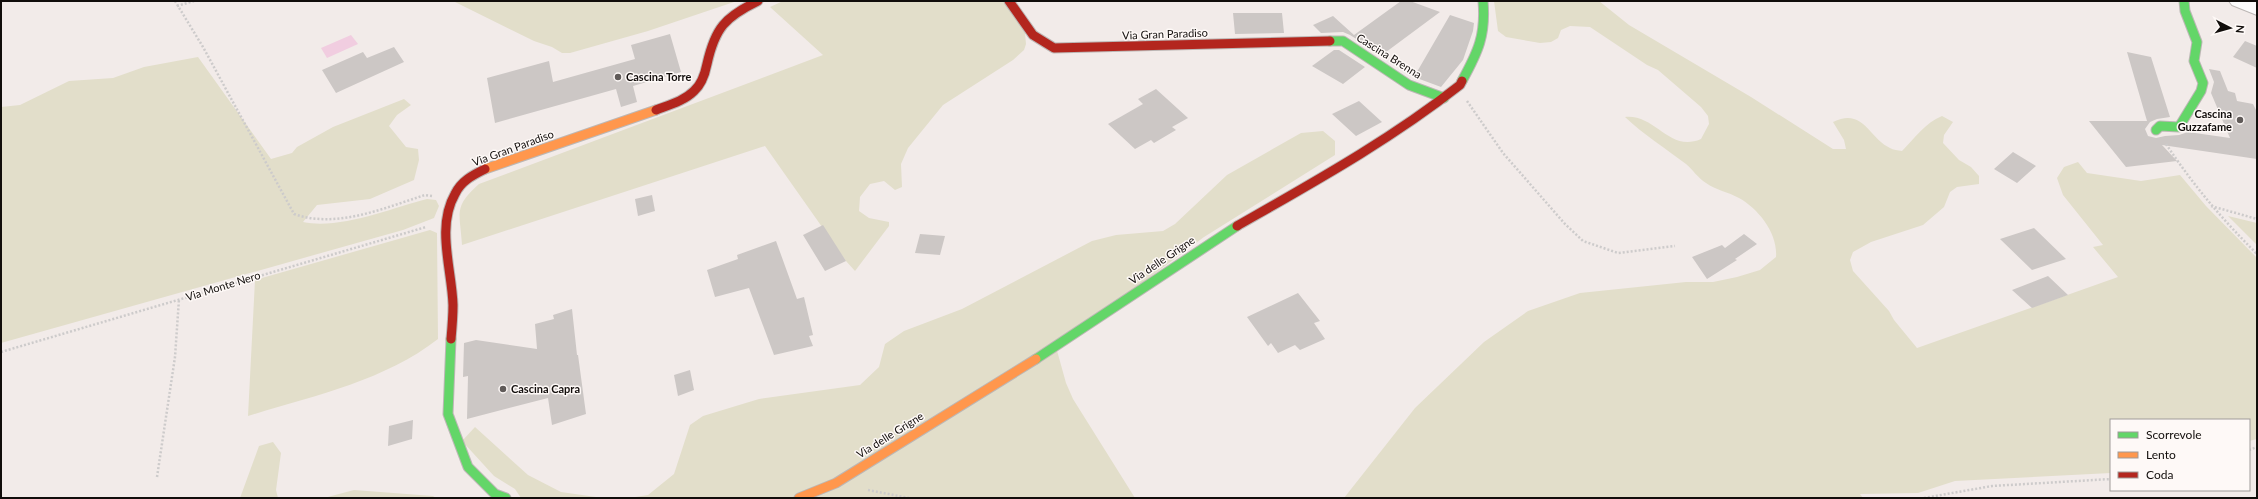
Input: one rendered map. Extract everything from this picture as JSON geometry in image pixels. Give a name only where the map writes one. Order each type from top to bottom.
[{"type":"street","name":"Via Gran Paradiso","points":[[506,498],[495,494],[468,467],[448,414],[453,306],[445,221],[452,194],[463,181],[482,170],[675,104],[694,92],[706,74],[711,47],[718,28],[730,17],[758,1]]},
{"type":"street","name":"Via Gran Paradiso","points":[[1009,1],[1034,36],[1044,45],[1054,48],[1343,41]]},
{"type":"street","name":"Via delle Grigne","points":[[798,498],[843,479],[1067,340],[1222,234],[1332,172],[1427,112],[1460,86],[1483,41],[1485,15],[1483,1]]},
{"type":"street","points":[[2156,130],[2160,126],[2180,127],[2201,91],[2203,83],[2194,61],[2197,42],[2185,11],[2184,1]]},
{"type":"street","points":[[2238,1],[2257,9]]},
{"type":"street","name":"Cascina Brenna","points":[[1343,41],[1409,85],[1444,98]]},
{"type":"path","points":[[175,1],[203,47],[294,214],[300,218],[313,220],[339,218],[425,195],[450,200]]},
{"type":"path","points":[[178,6],[194,1]]},
{"type":"path","points":[[1456,89],[1473,108],[1503,153],[1564,224],[1583,241],[1618,253],[1641,252],[1675,246]]},
{"type":"path","points":[[2156,130],[2193,184],[2211,206],[2257,254]]},
{"type":"path","points":[[2211,206],[2234,214],[2257,219]]},
{"type":"path","name":"Via Monte Nero","points":[[1,352],[445,221]]},
{"type":"path","points":[[157,477],[175,358],[179,299]]},
{"type":"path","points":[[1924,498],[1992,486],[2110,479]]},
{"type":"path","points":[[865,489],[909,498]]},
{"type":"shaded area","points":[[453,1],[737,1],[648,31],[570,53],[562,53],[552,47],[534,41]]},
{"type":"shaded area","points":[[783,1],[1007,1],[1025,33],[1026,44],[1024,50],[1013,60],[943,105],[908,148],[901,164],[902,187],[895,190],[884,181],[870,184],[860,197],[859,211],[869,218],[889,222],[889,226],[855,271],[846,261],[765,146],[462,245],[460,211],[465,199],[479,184],[823,55],[770,7]]},
{"type":"shaded area","points":[[1494,1],[1599,1],[1629,25],[1751,97],[1833,149],[1846,149],[1844,140],[1833,122],[1843,118],[1852,118],[1859,121],[1876,138],[1891,149],[1902,151],[1920,131],[1936,119],[1942,116],[1953,122],[1944,135],[1943,143],[1959,160],[1971,167],[1979,176],[1979,184],[1957,187],[1950,192],[1944,207],[1923,225],[1871,242],[1853,252],[1850,260],[1853,271],[1889,311],[1894,320],[1917,348],[2118,277],[2093,247],[2103,245],[2063,195],[2057,178],[2064,167],[2078,162],[2087,173],[2141,181],[2180,175],[2206,206],[2257,258],[2257,439],[2250,441],[2250,419],[2110,419],[2110,473],[1955,481],[1918,493],[1860,494],[1863,498],[1344,498],[1415,408],[1484,342],[1528,311],[1580,293],[1686,282],[1713,282],[1737,277],[1760,270],[1776,257],[1776,248],[1770,231],[1766,223],[1754,209],[1739,198],[1703,181],[1686,164],[1647,136],[1625,117],[1645,121],[1680,141],[1690,142],[1701,139],[1709,124],[1708,116],[1701,107],[1658,70],[1647,65],[1590,27],[1570,26],[1561,30],[1558,38],[1551,42],[1540,43],[1506,37],[1498,31]]},
{"type":"shaded area","points":[[351,35],[358,44],[327,58],[321,48]]},
{"type":"shaded area","points":[[198,57],[271,159],[292,153],[297,147],[333,127],[404,99],[411,105],[397,115],[389,126],[406,147],[418,149],[419,160],[414,180],[370,199],[317,205],[303,222],[317,224],[349,221],[427,199],[436,200],[439,206],[434,218],[403,230],[1,343],[1,107],[20,105],[69,81],[113,78],[144,67]]},
{"type":"shaded area","points":[[1323,131],[1335,141],[1335,155],[1204,237],[1056,347],[1066,383],[1073,399],[1135,498],[629,498],[648,495],[674,474],[690,425],[703,416],[759,399],[860,385],[879,367],[885,344],[904,331],[962,309],[1092,241],[1116,235],[1163,231],[1175,224],[1227,175],[1301,133]]},
{"type":"shaded area","points":[[2228,216],[2257,223],[2257,245]]},
{"type":"shaded area","points":[[430,230],[437,233],[438,339],[417,354],[371,377],[322,394],[248,416],[255,280]]},
{"type":"shaded area","points":[[475,427],[528,475],[561,492],[603,498],[521,498],[515,489],[494,476],[462,441]]},
{"type":"shaded area","points":[[273,442],[281,453],[276,490],[278,498],[240,498],[259,446]]},
{"type":"shaded area","points":[[354,490],[433,496],[436,498],[324,498]]},
{"type":"building","points":[[1401,1],[1410,1],[1440,12],[1382,55],[1350,35],[1343,32],[1321,33],[1313,25],[1333,16],[1354,35]]},
{"type":"building","points":[[1233,13],[1282,13],[1284,33],[1235,34]]},
{"type":"building","points":[[1450,15],[1474,23],[1473,31],[1463,60],[1441,87],[1414,77]]},
{"type":"building","name":"Cascina Torre","points":[[670,34],[681,72],[633,86],[637,102],[621,107],[616,89],[495,123],[487,78],[549,61],[553,82],[635,59],[631,45]]},
{"type":"building","points":[[2245,41],[2257,46],[2257,68],[2233,57]]},
{"type":"building","points":[[394,47],[404,62],[336,93],[322,70],[363,52],[367,58]]},
{"type":"building","points":[[1334,50],[1339,50],[1365,67],[1343,84],[1312,66]]},
{"type":"building","points":[[2127,52],[2151,57],[2170,117],[2157,119],[2150,122],[2145,129],[2148,136],[2156,138],[2179,135],[2188,132],[2230,138],[2211,93],[2214,82],[2209,69],[2220,71],[2228,91],[2235,93],[2237,101],[2253,104],[2257,112],[2257,159],[2162,145],[2177,161],[2126,167],[2089,121],[2147,121]]},
{"type":"building","points":[[1156,89],[1188,118],[1172,127],[1176,130],[1154,143],[1151,140],[1135,149],[1108,124],[1143,104],[1138,99]]},
{"type":"building","points":[[1359,101],[1382,122],[1356,136],[1332,114]]},
{"type":"building","points":[[2013,152],[2036,166],[2017,183],[1994,169]]},
{"type":"building","points":[[652,195],[655,211],[638,216],[635,199]]},
{"type":"building","points":[[823,225],[846,261],[825,271],[803,235]]},
{"type":"building","points":[[2034,228],[2066,259],[2032,270],[2000,239]]},
{"type":"building","points":[[920,234],[945,236],[940,255],[915,253]]},
{"type":"building","points":[[1744,234],[1757,244],[1735,259],[1737,260],[1707,279],[1692,257],[1722,245],[1725,248]]},
{"type":"building","points":[[776,241],[797,299],[804,297],[813,335],[809,336],[813,346],[774,355],[749,288],[715,297],[707,270],[738,259],[737,255]]},
{"type":"building","points":[[2048,276],[2068,295],[2032,308],[2012,290]]},
{"type":"building","points":[[1298,293],[1320,321],[1314,323],[1325,339],[1300,350],[1295,345],[1278,353],[1271,343],[1268,346],[1247,317]]},
{"type":"building","points":[[572,309],[586,414],[552,425],[548,398],[467,419],[468,376],[463,377],[464,343],[476,340],[537,349],[535,324],[554,319],[553,315]]},
{"type":"building","points":[[690,370],[694,390],[678,396],[674,375]]},
{"type":"building","points":[[413,420],[412,439],[388,446],[389,426]]},
{"type":"traffic: fast","points":[[1462,81],[1481,43],[1484,25],[1483,1]]},
{"type":"traffic: fast","points":[[2156,130],[2160,126],[2179,127],[2201,91],[2203,83],[2194,61],[2197,42],[2185,11],[2184,1]]},
{"type":"traffic: fast","points":[[1330,41],[1343,41],[1409,85],[1444,98]]},
{"type":"traffic: fast","points":[[1036,359],[1237,226]]},
{"type":"traffic: fast","points":[[451,339],[448,414],[468,467],[495,494],[506,498]]},
{"type":"traffic: slow","points":[[485,169],[656,110]]},
{"type":"traffic: slow","points":[[799,498],[836,483],[1036,359]]},
{"type":"traffic: jam","points":[[656,110],[681,100],[695,91],[703,79],[717,31],[722,24],[736,12],[758,1]]},
{"type":"traffic: jam","points":[[1009,1],[1033,35],[1054,48],[1330,41]]},
{"type":"traffic: jam","points":[[1237,226],[1380,143],[1434,105],[1460,85],[1462,81]]},
{"type":"traffic: jam","points":[[451,339],[453,305],[446,228],[448,209],[455,193],[467,179],[485,169]]},
{"type":"place","name":"Cascina Torre","points":[[618,77]]},
{"type":"place","name":"Cascina Guzzafame","points":[[2240,120]]},
{"type":"place","name":"Cascina Capra","points":[[503,389]]}]
